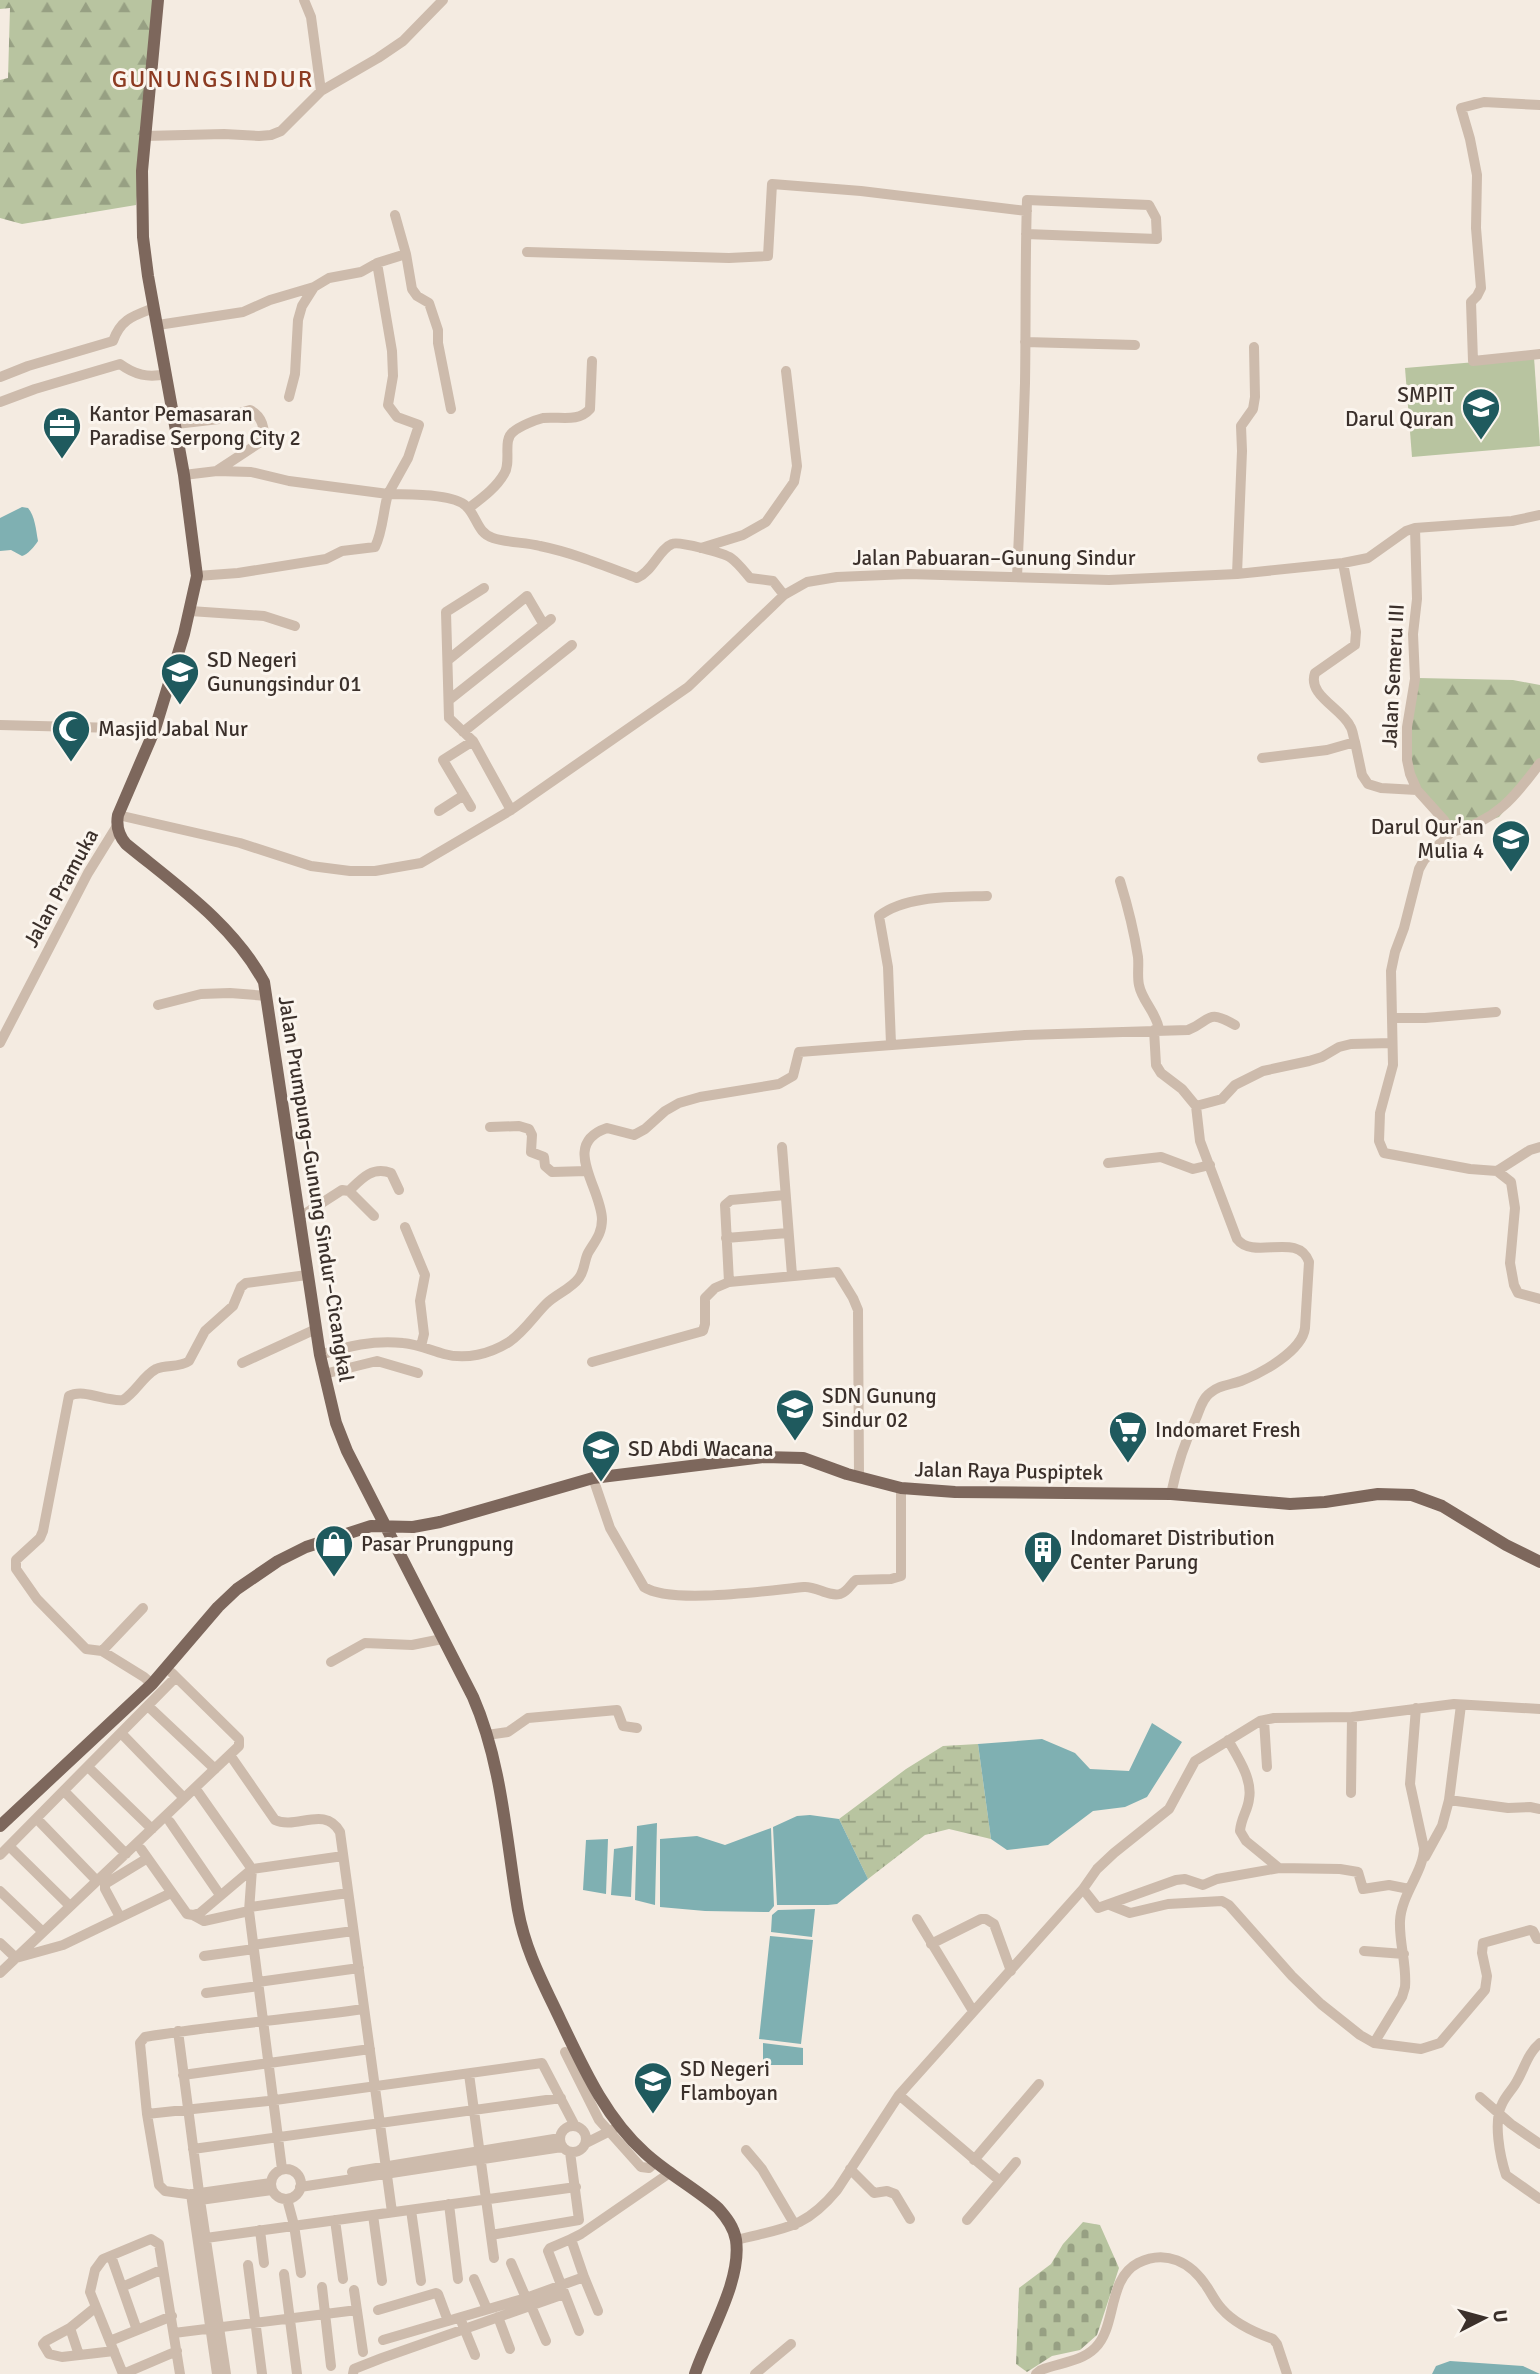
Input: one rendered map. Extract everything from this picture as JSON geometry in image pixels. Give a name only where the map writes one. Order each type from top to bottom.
[{"type":"main road","points":[[117,821],[155,729],[190,611],[197,576],[176,424],[143,237],[142,172],[158,0]]},
{"type":"main road","name":"Jalan Prumpung–Gunung Sindur–Cicangkal","points":[[117,821],[121,837],[127,844],[226,930],[253,963],[264,982],[324,1374],[341,1436],[472,1697],[487,1735],[524,1940],[557,2056],[590,2081],[604,2116],[614,2129],[718,2208],[731,2224],[736,2240]]},
{"type":"main road","name":"Jalan Raya Puspiptek","points":[[0,1826],[152,1684],[172,1673],[218,1607],[237,1589],[270,1566],[323,1541],[371,1527],[413,1527],[440,1522],[593,1478],[764,1457],[784,1457],[803,1458],[901,1488],[1002,1494],[1171,1494],[1290,1504],[1378,1494],[1412,1495],[1442,1506],[1506,1545],[1540,1562]]},
{"type":"main road","points":[[695,2374],[731,2281],[735,2266],[736,2240]]},
{"type":"street","points":[[304,0],[313,27],[321,91]]},
{"type":"street","points":[[145,136],[271,135],[281,131],[321,91],[403,41],[443,0]]},
{"type":"street","points":[[1540,105],[1484,102],[1461,108],[1470,139],[1476,176],[1476,228],[1481,288],[1471,302],[1473,361],[1540,354]]},
{"type":"street","points":[[527,252],[729,258],[768,256],[772,184],[861,191],[1027,211]]},
{"type":"street","points":[[1017,577],[1025,342],[1026,234],[1027,200],[1149,205],[1156,218],[1157,239],[1026,234]]},
{"type":"street","points":[[395,215],[412,289],[417,296],[429,303],[438,330],[451,409]]},
{"type":"street","points":[[158,325],[243,312],[270,300],[314,287],[329,278],[361,272],[377,263],[406,254]]},
{"type":"street","points":[[197,576],[238,573],[326,559],[342,551],[375,547],[388,494],[408,458],[419,425],[397,417],[388,405],[393,376],[392,351],[377,263]]},
{"type":"street","points":[[289,397],[295,374],[298,320],[302,306],[314,287]]},
{"type":"street","points":[[154,308],[134,315],[118,327],[113,341],[120,364],[132,373],[152,377],[166,374]]},
{"type":"street","points":[[0,377],[27,366],[113,341]]},
{"type":"street","points":[[1025,342],[1135,345]]},
{"type":"street","points":[[1237,574],[1241,426],[1253,409],[1255,397],[1254,346]]},
{"type":"street","points":[[469,508],[490,492],[505,472],[509,436],[514,430],[542,418],[576,418],[590,409],[592,361]]},
{"type":"street","points":[[0,402],[120,364]]},
{"type":"street","points":[[698,548],[743,534],[766,522],[794,482],[797,466],[786,371]]},
{"type":"street","points":[[176,424],[219,419],[250,410],[256,413],[262,421],[264,435],[261,441],[217,471]]},
{"type":"street","points":[[184,475],[217,471],[251,472],[289,481],[461,501],[469,508],[483,533],[492,538],[537,545],[582,557],[637,578],[645,575],[670,544],[679,542],[726,555],[750,578],[773,581],[784,595]]},
{"type":"street","name":"Jalan Pabuaran–Gunung Sindur","points":[[117,821],[240,843],[311,866],[350,872],[421,863],[511,810],[688,687],[784,595],[807,582],[837,577],[908,574],[1109,580],[1237,574],[1368,558],[1406,531],[1415,528],[1512,521],[1540,515]]},
{"type":"street","name":"Jalan Semeru III","points":[[1415,528],[1415,678],[1407,745],[1410,774],[1417,790],[1444,820],[1451,832]]},
{"type":"street","points":[[1343,563],[1356,632],[1355,645],[1315,673],[1313,678],[1317,693],[1338,710],[1350,726],[1362,775],[1368,784],[1381,788],[1417,790]]},
{"type":"street","points":[[484,588],[446,612],[449,718],[473,741],[511,810]]},
{"type":"street","points":[[448,660],[527,596],[548,622],[449,699]]},
{"type":"street","points":[[190,611],[264,616],[295,626]]},
{"type":"street","points":[[463,732],[572,645]]},
{"type":"street","points":[[0,725],[155,729]]},
{"type":"street","points":[[471,807],[443,760],[473,741]]},
{"type":"street","points":[[1262,758],[1327,750],[1355,742]]},
{"type":"street","points":[[1540,763],[1517,793],[1497,813],[1471,827],[1451,832],[1424,860],[1419,869],[1391,971],[1393,1065],[1380,1112],[1379,1141],[1384,1153],[1471,1169],[1497,1171],[1511,1182],[1515,1197],[1510,1263],[1514,1285],[1518,1293],[1540,1299]]},
{"type":"street","points":[[439,811],[464,795]]},
{"type":"street","name":"Jalan Pramuka","points":[[0,1044],[117,821]]},
{"type":"street","points":[[1120,881],[1132,921],[1139,959],[1139,985],[1157,1017],[1156,1065],[1196,1106],[1200,1141],[1240,1243],[1252,1248],[1291,1247],[1303,1252],[1309,1262],[1304,1336],[1292,1352],[1244,1380],[1216,1389],[1206,1397],[1179,1456],[1171,1494]]},
{"type":"street","points":[[891,1044],[888,967],[879,916],[893,908],[944,896],[987,896]]},
{"type":"street","points":[[158,1005],[201,994],[267,996]]},
{"type":"street","points":[[1392,1018],[1496,1012]]},
{"type":"street","points":[[320,1355],[355,1344],[382,1342],[421,1346],[466,1358],[500,1347],[517,1336],[549,1301],[577,1280],[597,1240],[602,1220],[583,1150],[591,1137],[600,1130],[613,1128],[634,1135],[679,1103],[779,1084],[793,1076],[799,1052],[1025,1035],[1188,1030],[1211,1017],[1225,1019],[1235,1025]]},
{"type":"street","points":[[1196,1106],[1222,1099],[1235,1085],[1263,1071],[1309,1061],[1351,1044],[1392,1043]]},
{"type":"street","points":[[490,1127],[519,1126],[529,1129],[532,1135],[531,1152],[544,1157],[545,1166],[552,1172],[587,1171]]},
{"type":"street","points":[[782,1147],[792,1275]]},
{"type":"street","points":[[1497,1171],[1530,1150],[1540,1147]]},
{"type":"street","points":[[1108,1163],[1161,1157],[1193,1168],[1210,1165]]},
{"type":"street","points":[[349,1191],[362,1177],[382,1170],[391,1173],[399,1190]]},
{"type":"street","points":[[300,1217],[341,1189],[349,1191],[374,1216]]},
{"type":"street","points":[[729,1282],[723,1210],[727,1202],[785,1195]]},
{"type":"street","points":[[405,1227],[425,1275],[420,1301],[424,1334],[421,1346]]},
{"type":"street","points":[[726,1238],[788,1233]]},
{"type":"street","points":[[592,1362],[703,1331],[705,1298],[715,1288],[729,1282],[836,1272],[858,1310],[859,1477]]},
{"type":"street","points":[[152,1684],[102,1651],[86,1649],[37,1599],[15,1564],[40,1538],[43,1531],[69,1396],[74,1393],[123,1400],[160,1367],[186,1364],[205,1331],[233,1306],[246,1283],[307,1275]]},
{"type":"street","points":[[242,1363],[316,1329]]},
{"type":"street","points":[[324,1374],[377,1361],[418,1373]]},
{"type":"street","points":[[593,1478],[610,1528],[644,1587],[654,1592],[684,1595],[781,1591],[809,1587],[838,1595],[845,1592],[856,1580],[891,1579],[901,1576],[901,1488]]},
{"type":"street","points":[[102,1651],[144,1608]]},
{"type":"street","points":[[331,1662],[365,1643],[412,1645],[442,1639]]},
{"type":"street","points":[[0,1856],[148,1706],[172,1673],[239,1739],[239,1746],[230,1755],[0,1973]]},
{"type":"street","points":[[1374,2043],[1402,1997],[1405,1987],[1400,1921],[1409,1889],[1443,1826],[1449,1800],[1461,1705]]},
{"type":"street","points":[[736,2240],[795,2225],[815,2215],[826,2204],[899,2095],[1011,1971],[1097,1870],[1169,1809],[1195,1761],[1264,1720],[1274,1718],[1352,1717],[1461,1705],[1540,1709]]},
{"type":"street","points":[[148,1706],[215,1769]]},
{"type":"street","points":[[1416,1708],[1410,1784],[1424,1858]]},
{"type":"street","points":[[487,1735],[508,1732],[528,1718],[617,1710],[622,1726],[637,1728]]},
{"type":"street","points":[[1351,1793],[1352,1717]]},
{"type":"street","points":[[1264,1720],[1267,1767]]},
{"type":"street","points":[[121,1734],[184,1798]]},
{"type":"street","points":[[1228,1740],[1240,1762],[1249,1789],[1250,1800],[1243,1812],[1240,1831],[1246,1841],[1279,1868]]},
{"type":"street","points":[[230,1755],[275,1821],[283,1823],[315,1818],[335,1824],[340,1832],[392,2212]]},
{"type":"street","points":[[88,1767],[152,1829]]},
{"type":"street","points":[[195,1788],[252,1869],[249,1909],[282,2169]]},
{"type":"street","points":[[64,1791],[126,1854]]},
{"type":"street","points":[[1449,1800],[1508,1808],[1540,1809]]},
{"type":"street","points":[[37,1819],[97,1881]]},
{"type":"street","points":[[170,1822],[220,1895]]},
{"type":"street","points":[[9,1846],[71,1906]]},
{"type":"street","points":[[120,1917],[105,1884],[143,1854],[187,1914],[193,1915],[200,1913],[252,1869],[343,1856]]},
{"type":"street","points":[[1083,1889],[1098,1908],[1177,1880],[1185,1879],[1203,1885],[1217,1878],[1279,1868],[1348,1870],[1359,1873],[1363,1889],[1389,1885],[1409,1889]]},
{"type":"street","points":[[0,1891],[43,1932]]},
{"type":"street","points":[[16,1958],[63,1945],[171,1893]]},
{"type":"street","points":[[193,1915],[200,1920],[209,1920],[249,1909],[348,1893]]},
{"type":"street","points":[[1110,1905],[1130,1913],[1168,1904],[1222,1901],[1229,1905],[1292,1976],[1321,2004],[1360,2035],[1374,2043],[1421,2049],[1440,2043],[1485,1990],[1487,1983],[1483,1943],[1530,1930],[1540,1939]]},
{"type":"street","points":[[917,1919],[973,2011]]},
{"type":"street","points":[[931,1944],[986,1919],[994,1924],[1011,1971]]},
{"type":"street","points":[[204,1956],[354,1931]]},
{"type":"street","points":[[0,1944],[16,1958]]},
{"type":"street","points":[[1364,1951],[1404,1954]]},
{"type":"street","points":[[206,1993],[359,1968]]},
{"type":"street","points":[[272,2187],[194,2196],[165,2191],[159,2185],[139,2043],[145,2037],[178,2031],[264,2023],[364,2009]]},
{"type":"street","points":[[178,2031],[193,2149],[194,2196],[215,2328],[226,2374]]},
{"type":"street","points":[[1540,2043],[1528,2057],[1498,2114],[1500,2148],[1507,2175],[1540,2199]]},
{"type":"street","points":[[183,2075],[370,2049]]},
{"type":"street","points":[[148,2115],[469,2074],[557,2056],[561,2098],[578,2127],[586,2135],[586,2143]]},
{"type":"street","points":[[469,2074],[494,2258]]},
{"type":"street","points":[[974,2160],[1039,2084]]},
{"type":"street","points":[[899,2095],[1000,2182]]},
{"type":"street","points":[[1480,2097],[1498,2114],[1540,2144]]},
{"type":"street","points":[[193,2149],[561,2098]]},
{"type":"street","points":[[491,2235],[579,2220],[576,2187],[564,2146],[565,2129],[578,2127],[604,2116]]},
{"type":"street","points":[[300,2184],[564,2146],[580,2151],[586,2143],[614,2129]]},
{"type":"street","points":[[746,2150],[762,2169],[795,2225]]},
{"type":"street","points":[[967,2220],[1016,2162]]},
{"type":"street","points":[[282,2169],[294,2171],[300,2184],[293,2197],[281,2198],[272,2187],[272,2177],[282,2169]]},
{"type":"street","points":[[850,2169],[874,2193],[887,2191],[895,2194],[910,2219]]},
{"type":"street","points":[[579,2331],[548,2250],[581,2234],[671,2172]]},
{"type":"street","points":[[206,2238],[576,2187]]},
{"type":"street","points":[[194,2196],[206,2238],[217,2374]]},
{"type":"street","points":[[287,2199],[301,2273]]},
{"type":"street","points":[[449,2204],[458,2280]]},
{"type":"street","points":[[411,2210],[421,2281]]},
{"type":"street","points":[[373,2215],[382,2281]]},
{"type":"street","points":[[335,2220],[343,2279]]},
{"type":"street","points":[[260,2230],[264,2263]]},
{"type":"street","points":[[177,2351],[123,2374],[90,2287],[98,2264],[111,2256],[155,2239],[159,2244],[172,2316],[174,2333],[177,2351],[180,2374]]},
{"type":"street","points":[[571,2239],[598,2311]]},
{"type":"street","points":[[111,2256],[137,2330]]},
{"type":"street","points":[[1036,2374],[1089,2353],[1097,2346],[1103,2337],[1122,2279],[1136,2264],[1158,2257],[1175,2259],[1195,2272],[1208,2287],[1214,2300],[1231,2317],[1273,2339],[1287,2374]]},
{"type":"street","points":[[511,2263],[546,2341]]},
{"type":"street","points":[[248,2265],[262,2374]]},
{"type":"street","points":[[122,2287],[163,2269]]},
{"type":"street","points":[[150,2274],[170,2304]]},
{"type":"street","points":[[284,2274],[297,2374]]},
{"type":"street","points":[[383,2340],[457,2322],[498,2317],[563,2290],[584,2277]]},
{"type":"street","points":[[474,2278],[487,2309]]},
{"type":"street","points":[[322,2287],[331,2366]]},
{"type":"street","points":[[354,2290],[363,2353]]},
{"type":"street","points":[[378,2310],[436,2293],[457,2322],[475,2355]]},
{"type":"street","points":[[353,2374],[354,2369],[487,2309],[529,2302]]},
{"type":"street","points":[[96,2307],[70,2328],[43,2344],[48,2354],[62,2357],[79,2355],[112,2346],[137,2330],[172,2316]]},
{"type":"street","points":[[174,2333],[357,2311]]},
{"type":"street","points":[[498,2317],[510,2349]]},
{"type":"street","points":[[70,2328],[79,2355]]},
{"type":"street","points":[[761,2372],[791,2344]]},
{"type":"green space","points":[[0,0],[157,0],[136,205],[22,224],[0,218],[0,80],[8,78],[10,8],[0,9]]},
{"type":"green space","points":[[1534,357],[1540,446],[1412,457],[1405,368]]},
{"type":"green space","points":[[1418,678],[1513,680],[1540,685],[1540,770],[1499,817],[1460,831],[1441,821],[1410,776],[1409,735]]},
{"type":"green space","points":[[978,1744],[991,1839],[949,1829],[925,1835],[868,1879],[839,1819],[906,1769],[943,1746]]},
{"type":"green space","points":[[1083,2222],[1100,2225],[1119,2268],[1097,2335],[1080,2350],[1052,2356],[1027,2372],[1016,2364],[1019,2288],[1051,2264],[1063,2244]]},
{"type":"water","points":[[22,507],[28,508],[32,515],[38,541],[22,556],[11,550],[0,551],[0,518]]},
{"type":"water","points":[[1152,1723],[1182,1742],[1147,1797],[1125,1807],[1093,1811],[1048,1845],[1007,1850],[991,1839],[978,1744],[1042,1739],[1075,1753],[1090,1769],[1129,1771]]},
{"type":"water","points":[[797,1816],[839,1819],[868,1879],[837,1904],[777,1905],[773,1827]]},
{"type":"water","points":[[657,1823],[655,1905],[635,1900],[637,1826]]},
{"type":"water","points":[[771,1828],[774,1906],[769,1912],[660,1907],[660,1839],[697,1836],[725,1845]]},
{"type":"water","points":[[608,1839],[606,1894],[583,1890],[586,1840]]},
{"type":"water","points":[[633,1846],[631,1897],[611,1895],[614,1849]]},
{"type":"water","points":[[815,1909],[812,1937],[771,1932],[772,1915],[778,1910]]},
{"type":"water","points":[[770,1936],[813,1940],[801,2044],[759,2039]]},
{"type":"water","points":[[763,2043],[803,2048],[803,2065],[763,2065]]},
{"type":"water","points":[[1450,2361],[1523,2366],[1540,2374],[1432,2374],[1436,2366]]},
{"type":"place","name":"SMPIT Darul Quran","points":[[1481,441]]},
{"type":"place","name":"Kantor Pemasaran Paradise Serpong City 2","points":[[62,460]]},
{"type":"place","name":"SD Negeri Gunungsindur 01","points":[[180,706]]},
{"type":"place","name":"Masjid Jabal Nur","points":[[71,763]]},
{"type":"place","name":"Darul Qur'an Mulia 4","points":[[1511,873]]},
{"type":"place","name":"SDN Gunung Sindur 02","points":[[795,1442]]},
{"type":"place","name":"Indomaret Fresh","points":[[1128,1464]]},
{"type":"place","name":"SD Abdi Wacana","points":[[601,1483]]},
{"type":"place","name":"Pasar Prungpung","points":[[334,1578]]},
{"type":"place","name":"Indomaret Distribution Center Parung","points":[[1043,1584]]},
{"type":"place","name":"SD Negeri Flamboyan","points":[[653,2115]]},
{"type":"district","name":"GUNUNGSINDUR","points":[[213,79]]}]
